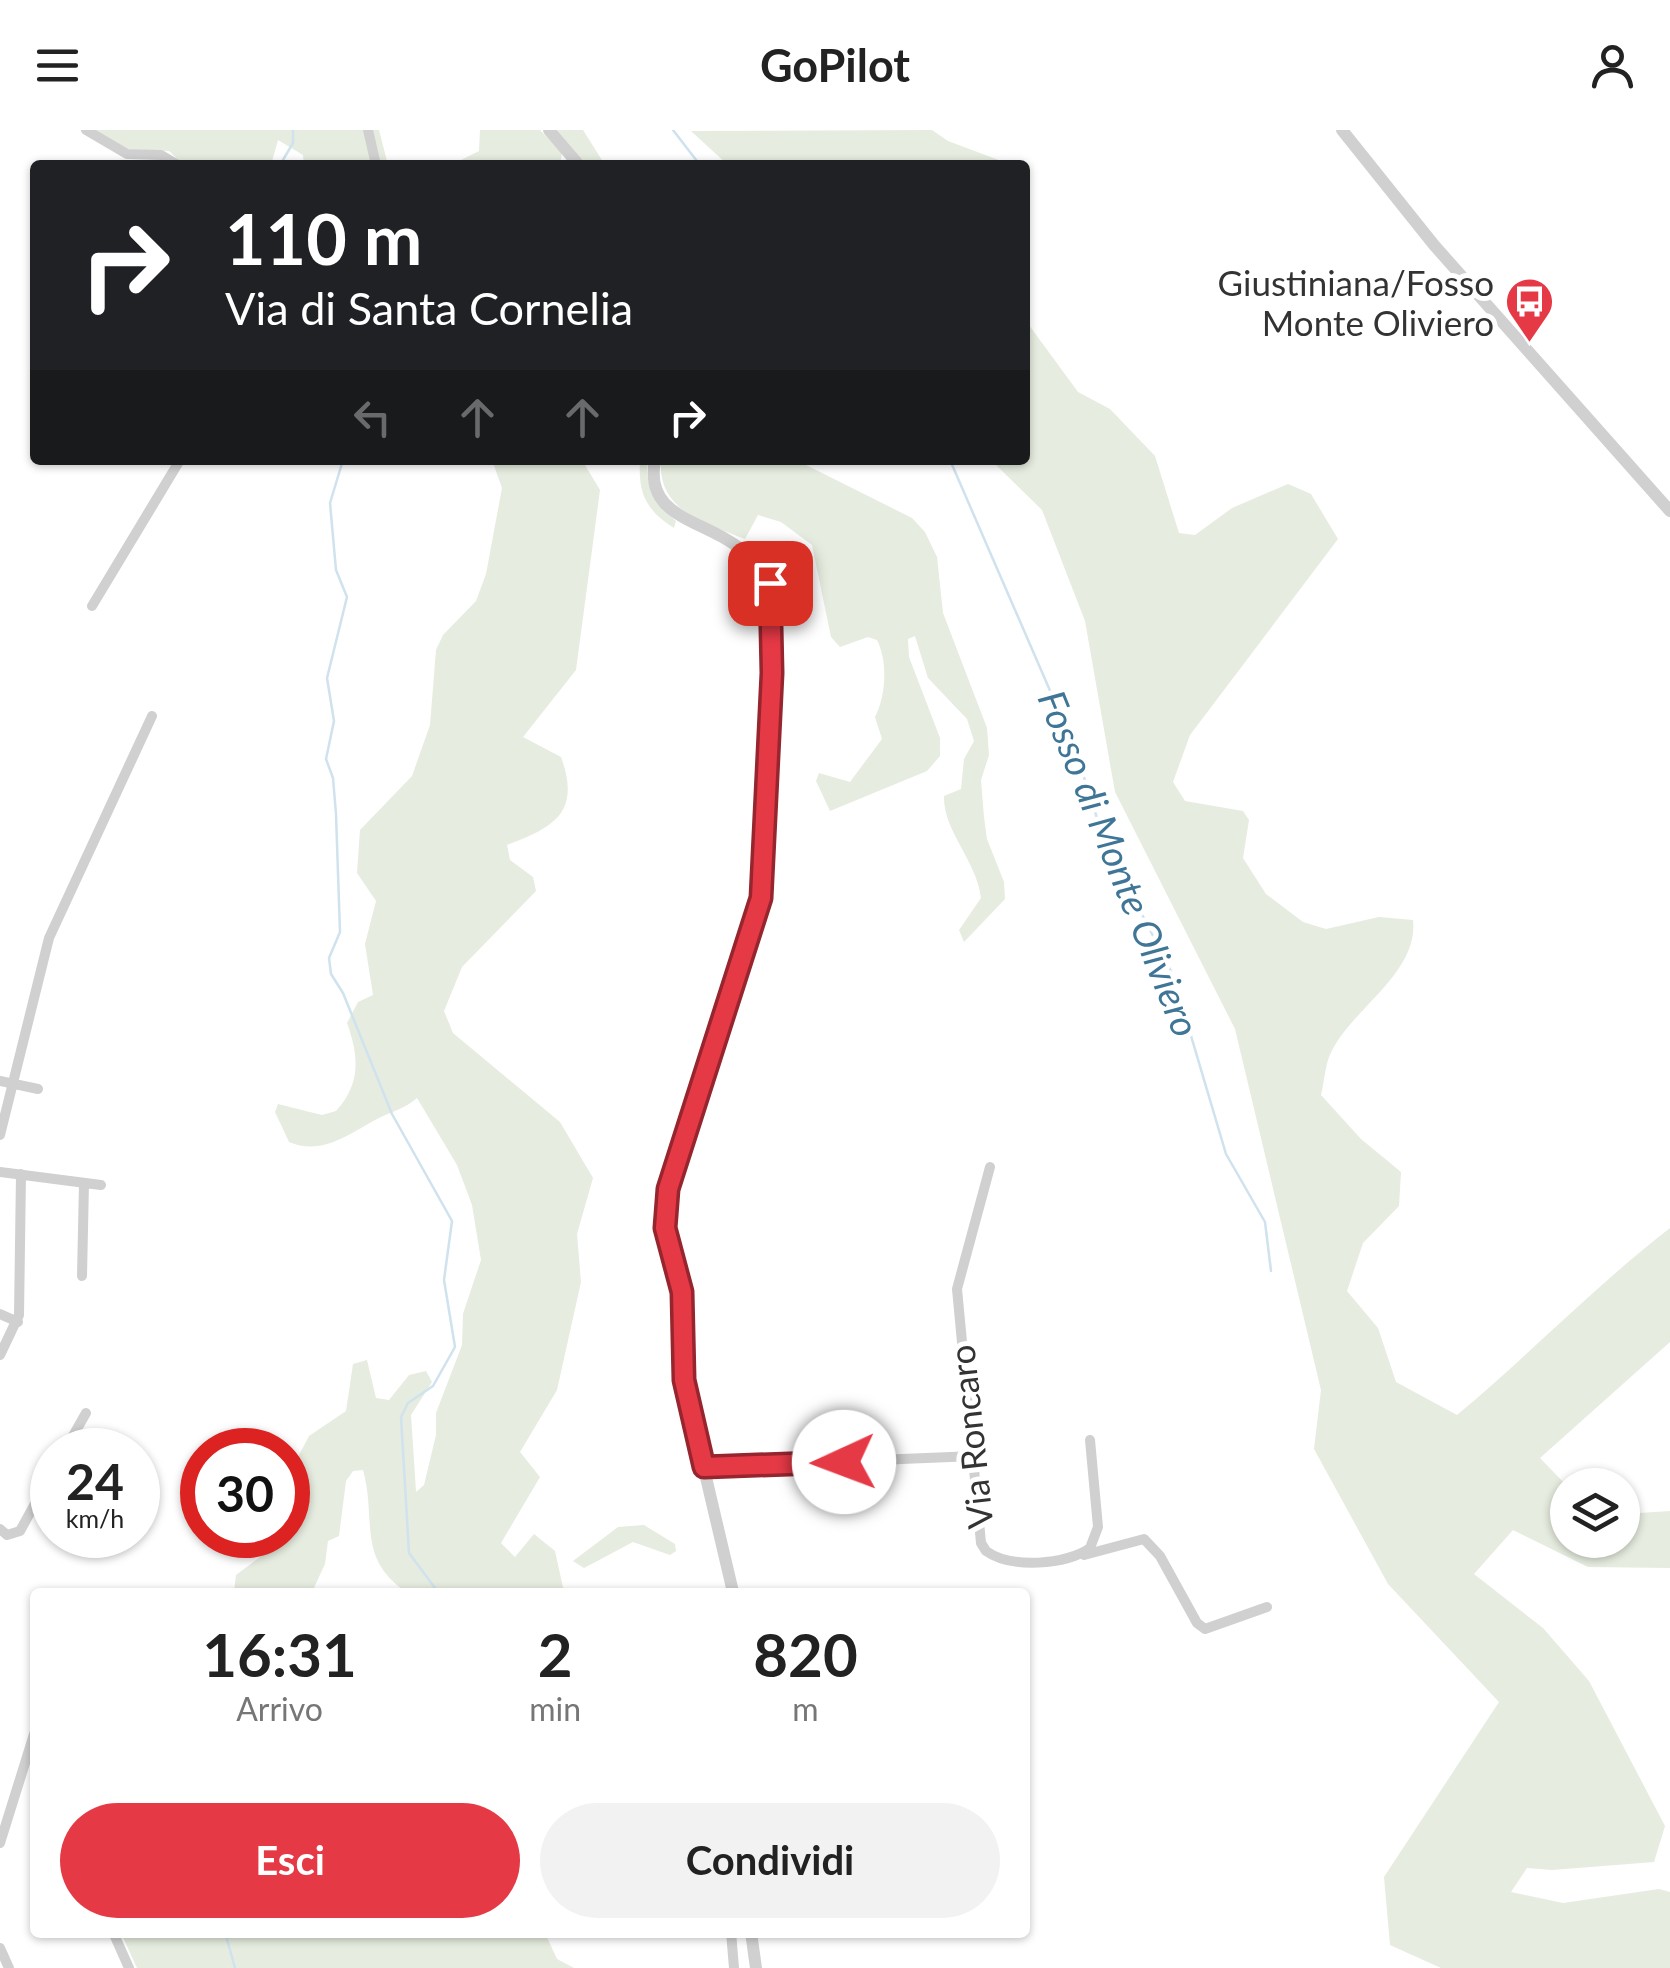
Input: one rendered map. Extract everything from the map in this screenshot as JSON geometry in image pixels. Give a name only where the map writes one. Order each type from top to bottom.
[{"type":"street","points":[[86,130],[127,154],[169,160]]},
{"type":"street","points":[[368,130],[375,160]]},
{"type":"street","points":[[549,130],[576,160]]},
{"type":"street","points":[[1342,130],[1434,244],[1670,511]]},
{"type":"street","points":[[92,606],[177,465]]},
{"type":"street","points":[[655,465],[654,485],[671,510],[738,545],[761,565],[770,583],[774,612],[761,898],[665,1208],[667,1238],[682,1292],[684,1380],[732,1588]]},
{"type":"street","points":[[0,1135],[48,938],[152,716]]},
{"type":"street","points":[[0,1081],[38,1089]]},
{"type":"street","name":"Via Roncaro","points":[[990,1167],[957,1288],[981,1543],[986,1552],[1012,1560],[1075,1557]]},
{"type":"street","points":[[0,1172],[101,1185]]},
{"type":"street","points":[[0,1355],[18,1322],[21,1174]]},
{"type":"street","points":[[82,1276],[84,1183]]},
{"type":"street","points":[[0,1314],[18,1322]]},
{"type":"street","points":[[78,1428],[86,1413]]},
{"type":"street","points":[[1075,1557],[1094,1544],[1098,1532],[1090,1440]]},
{"type":"street","points":[[704,1467],[975,1456]]},
{"type":"street","points":[[0,1529],[7,1535],[20,1531],[30,1513]]},
{"type":"street","points":[[1075,1557],[1144,1539],[1160,1556],[1196,1623],[1206,1629],[1266,1607]]},
{"type":"street","points":[[0,1842],[30,1748]]},
{"type":"street","points":[[116,1938],[129,1968]]},
{"type":"street","points":[[732,1938],[734,1968]]},
{"type":"street","points":[[752,1938],[756,1968]]},
{"type":"street","points":[[0,1948],[9,1968]]},
{"type":"shaded area","points":[[93,130],[379,130],[387,160],[304,160],[303,155],[278,140],[272,160],[179,160],[169,151],[127,149]]},
{"type":"shaded area","points":[[480,130],[540,130],[562,153],[561,160],[461,160],[479,151]]},
{"type":"shaded area","points":[[557,130],[583,130],[602,160],[583,160]]},
{"type":"shaded area","points":[[932,130],[948,141],[999,160],[723,160],[691,131]]},
{"type":"shaded area","points":[[1030,326],[1078,392],[1110,409],[1155,456],[1179,533],[1195,535],[1232,508],[1288,484],[1311,494],[1338,539],[1190,735],[1173,782],[1185,801],[1243,811],[1249,820],[1243,858],[1266,894],[1303,922],[1326,929],[1379,917],[1413,920],[1412,940],[1405,958],[1338,1040],[1328,1061],[1321,1095],[1361,1139],[1401,1172],[1399,1206],[1363,1243],[1347,1291],[1378,1328],[1396,1382],[1457,1415],[1670,1228],[1670,1342],[1540,1458],[1550,1468],[1550,1548],[1513,1530],[1474,1574],[1543,1628],[1589,1681],[1665,1826],[1654,1862],[1552,1870],[1527,1868],[1511,1892],[1563,1903],[1659,1889],[1670,1892],[1670,1968],[1441,1968],[1390,1945],[1384,1877],[1499,1702],[1388,1584],[1314,1449],[1321,1390],[1235,1029],[1115,792],[1085,621],[1042,510],[996,465],[1030,465]]},
{"type":"shaded area","points":[[494,465],[585,465],[600,490],[576,670],[523,737],[561,757],[568,791],[565,804],[550,824],[507,845],[510,860],[533,877],[536,891],[462,967],[444,1011],[453,1033],[560,1122],[593,1178],[577,1234],[581,1282],[557,1390],[520,1452],[540,1477],[501,1543],[515,1557],[534,1534],[555,1551],[563,1588],[401,1588],[390,1579],[374,1551],[363,1470],[353,1471],[346,1481],[339,1536],[328,1541],[325,1564],[314,1588],[234,1588],[236,1575],[259,1558],[310,1558],[310,1435],[346,1411],[353,1364],[367,1360],[376,1398],[389,1400],[409,1375],[426,1371],[432,1382],[411,1415],[416,1492],[424,1485],[436,1435],[436,1413],[462,1345],[463,1314],[481,1260],[472,1205],[457,1165],[417,1098],[324,1145],[289,1142],[275,1112],[278,1104],[322,1115],[336,1111],[354,1080],[354,1047],[347,1023],[358,1002],[373,995],[365,944],[376,901],[357,873],[360,830],[412,776],[430,725],[436,650],[443,635],[476,601],[486,574],[502,488]]},
{"type":"shaded area","points":[[640,465],[648,465],[650,487],[676,521],[674,528],[650,508],[641,482]]},
{"type":"shaded area","points":[[661,465],[806,465],[912,518],[925,532],[937,557],[943,613],[987,728],[989,755],[981,780],[984,817],[987,839],[1004,882],[1005,899],[964,942],[959,930],[981,898],[949,821],[944,796],[961,789],[964,759],[974,741],[967,719],[928,678],[915,636],[908,639],[909,657],[940,738],[940,756],[927,771],[830,811],[816,781],[819,773],[850,782],[882,739],[875,717],[884,679],[877,640],[868,637],[840,647],[831,637],[812,545],[781,522],[758,515],[745,539],[700,520],[675,503],[662,477]]},
{"type":"shaded area","points":[[1670,1511],[1670,1568],[1588,1567],[1570,1558],[1640,1558],[1640,1513]]},
{"type":"shaded area","points":[[644,1525],[675,1544],[676,1551],[670,1555],[633,1542],[584,1568],[573,1561],[618,1527]]},
{"type":"shaded area","points":[[123,1938],[547,1938],[557,1959],[574,1968],[137,1968]]},
{"type":"waterway","points":[[283,160],[293,143],[293,130]]},
{"type":"waterway","name":"Fosso di Monte Oliviero","points":[[673,130],[696,160]]},
{"type":"waterway","points":[[341,465],[330,503],[336,570],[347,597],[327,678],[334,721],[326,759],[333,778],[336,814],[340,932],[329,958],[331,974],[343,993],[392,1114],[452,1221],[444,1280],[455,1347],[433,1386],[408,1403],[401,1417],[409,1553],[435,1588]]},
{"type":"waterway","name":"Fosso di Monte Oliviero","points":[[952,465],[1074,746],[1104,840],[1173,975],[1226,1154],[1265,1222],[1271,1271]]},
{"type":"waterway","points":[[227,1938],[235,1968]]},
{"type":"place","name":"Giustiniana/Fosso Monte Oliviero","points":[[1529,344]]},
{"type":"route","points":[[770,583],[774,612],[761,898],[668,1189],[665,1228],[680,1274],[684,1380],[704,1467],[844,1462]]}]
